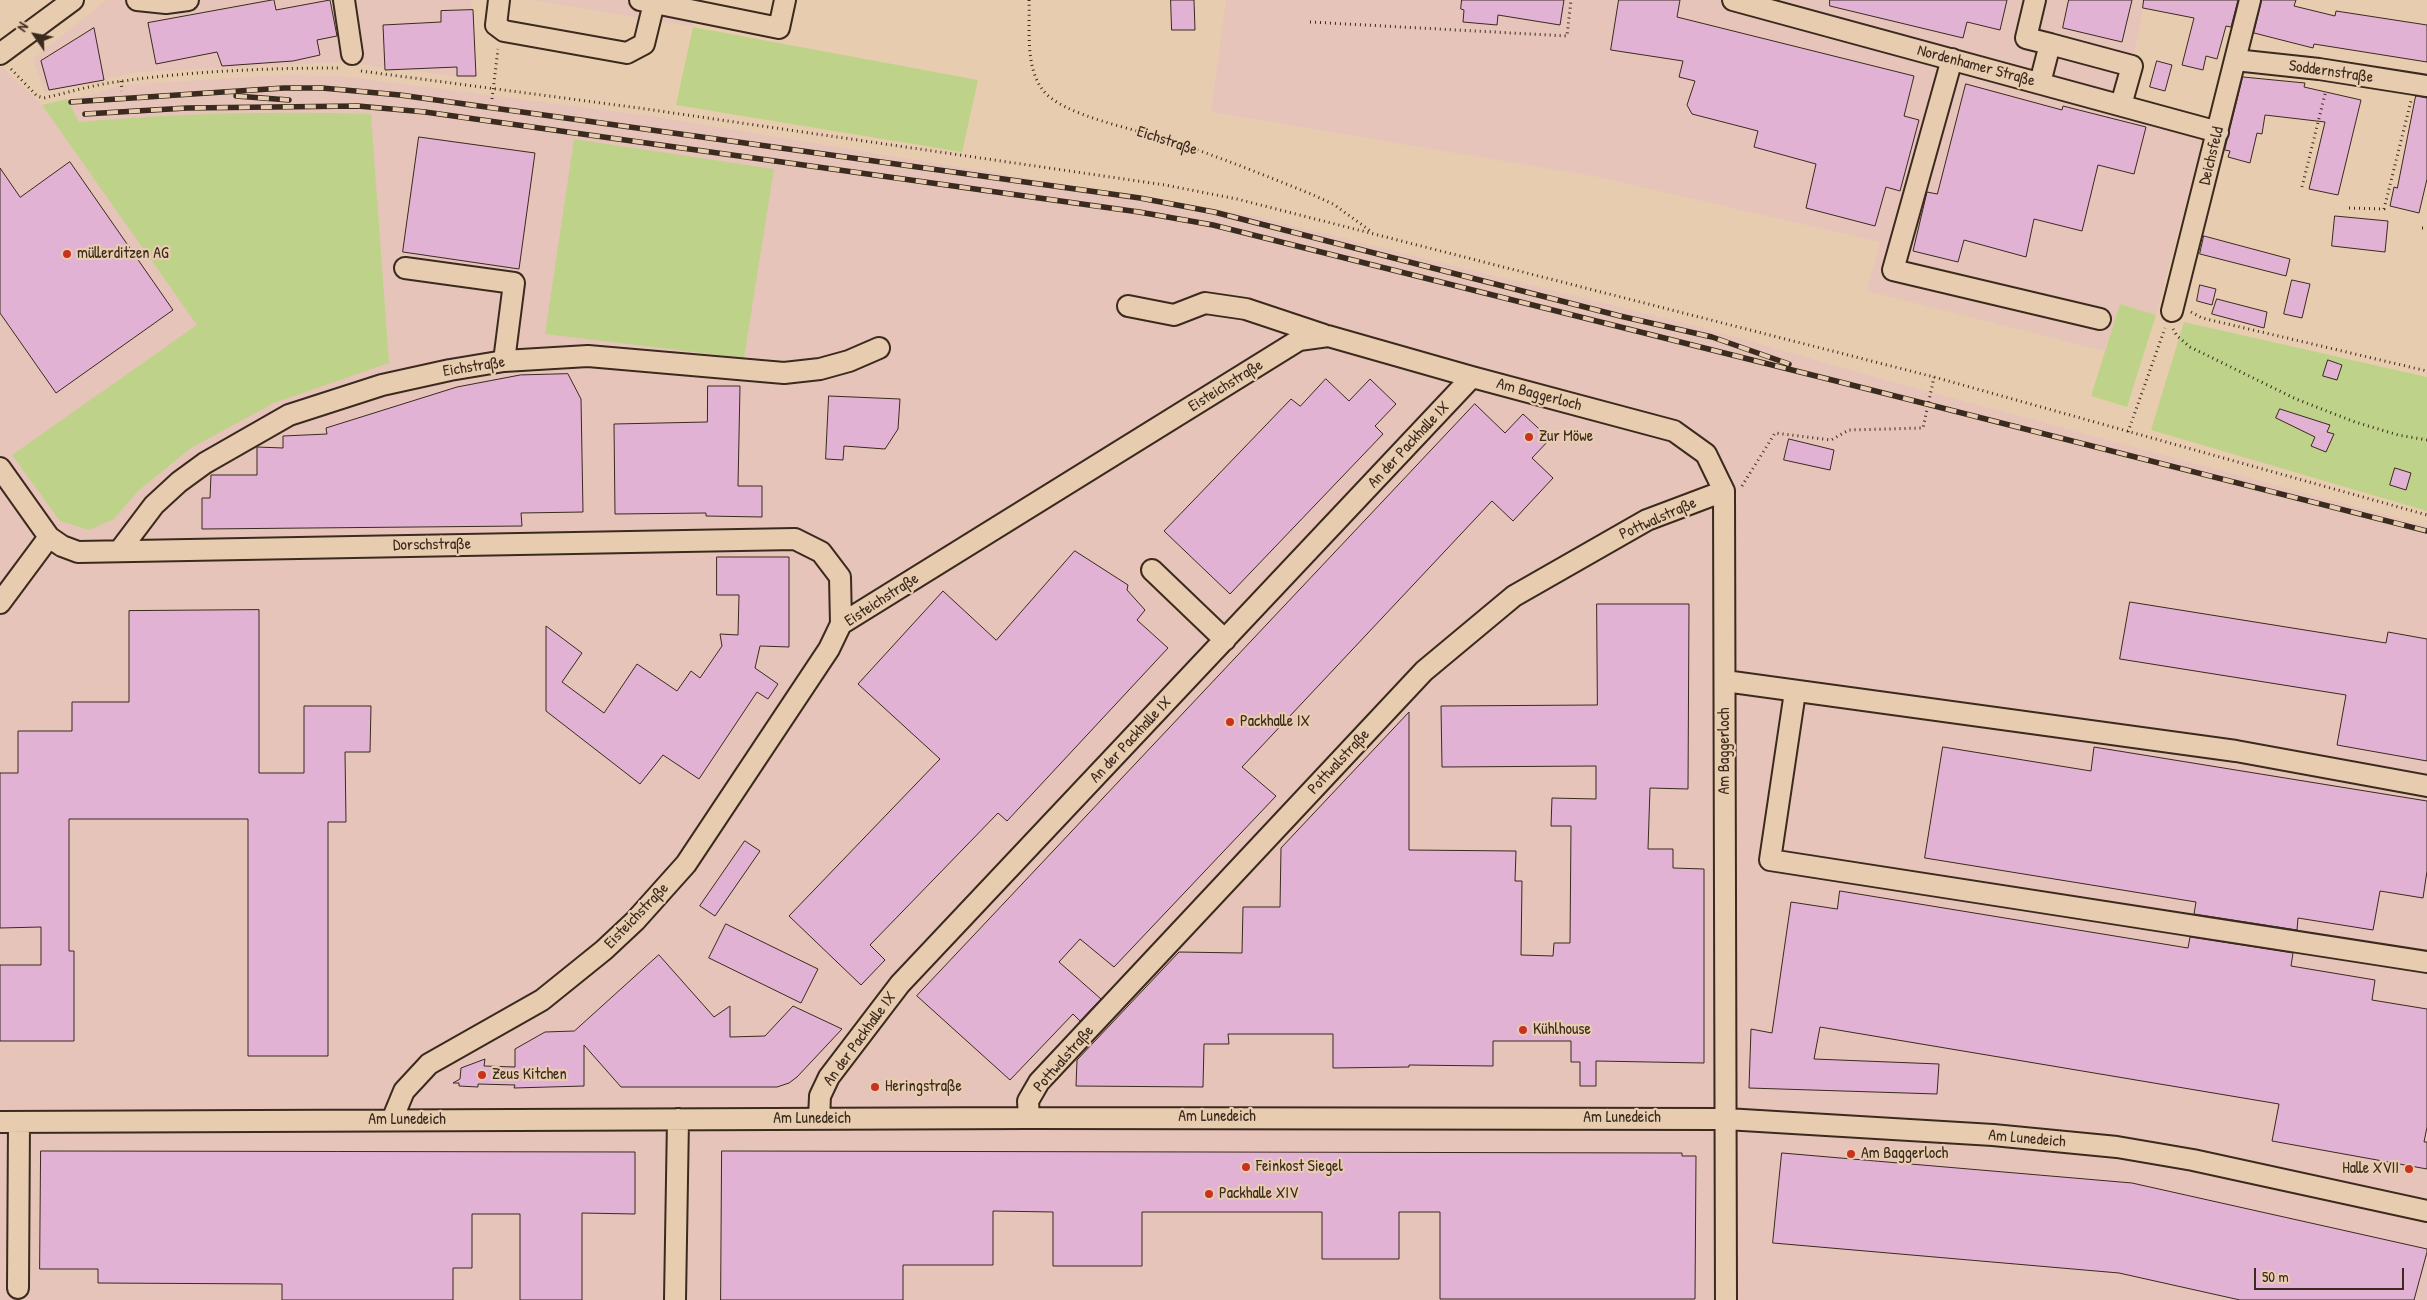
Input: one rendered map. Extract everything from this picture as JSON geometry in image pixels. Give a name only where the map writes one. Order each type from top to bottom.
[{"type":"street","points":[[0,54],[73,0]]},
{"type":"street","points":[[137,0],[166,3],[188,0]]},
{"type":"street","points":[[344,0],[348,64]]},
{"type":"street","points":[[499,0],[496,25],[504,31],[627,53],[644,44],[647,1],[779,28],[785,0]]},
{"type":"street","name":"Nordenhamer Straße","points":[[1733,0],[2218,132]]},
{"type":"street","points":[[2034,0],[2026,38],[2132,66],[2121,105]]},
{"type":"street","name":"Deichsfeld","points":[[2174,303],[2250,0]]},
{"type":"street","points":[[2040,83],[2050,44]]},
{"type":"street","points":[[1952,60],[1893,270],[2100,319]]},
{"type":"street","name":"Soddernstraße","points":[[2235,60],[2331,71],[2422,85]]},
{"type":"street","points":[[405,268],[514,284],[504,361]]},
{"type":"street","points":[[1128,306],[1174,315],[1205,303],[1238,307],[1328,336]]},
{"type":"street","name":"Eisteichstraße","points":[[392,1120],[404,1090],[430,1064],[542,1000],[598,955],[636,920],[686,864],[829,649],[841,624],[1299,340],[1328,336],[1472,377]]},
{"type":"street","name":"Eichstraße","points":[[120,550],[154,505],[179,482],[205,463],[289,415],[382,385],[450,370],[504,361],[588,356],[784,373],[820,369],[849,361],[879,348]]},
{"type":"street","name":"Am Baggerloch","points":[[1472,377],[1674,431],[1706,454],[1724,491],[1726,1300]]},
{"type":"street","name":"An der Packhalle IX","points":[[819,1119],[820,1096],[829,1077],[900,984],[1472,377]]},
{"type":"street","name":"Dorschstraße","points":[[0,468],[49,537],[62,546],[78,552],[795,538],[821,552],[840,577],[841,624]]},
{"type":"street","name":"Pottwalstraße","points":[[1029,1118],[1028,1101],[1039,1082],[1424,671],[1514,596],[1647,520],[1724,491]]},
{"type":"street","points":[[0,603],[49,537]]},
{"type":"street","points":[[1152,570],[1226,640]]},
{"type":"street","points":[[1725,681],[2236,751],[2427,786]]},
{"type":"street","points":[[1796,692],[1770,860],[2427,962]]},
{"type":"street","name":"Am Lunedeich","points":[[9,1122],[1029,1118],[1726,1119],[1992,1135],[2116,1147],[2193,1160],[2427,1212]]},
{"type":"street","points":[[675,1300],[678,1119]]},
{"type":"street","points":[[9,1122],[18,1288]]},
{"type":"path","name":"Eichstraße","points":[[1029,0],[1031,60],[1036,78],[1043,91],[1058,103],[1089,116],[1168,140],[1311,194],[1334,204],[1375,234]]},
{"type":"path","points":[[1310,22],[1567,36],[1571,0]]},
{"type":"path","points":[[0,54],[37,96],[44,98],[122,81],[216,72],[348,64],[493,89],[639,108],[1165,185],[1237,199],[1934,377],[2245,463],[2427,516]]},
{"type":"path","points":[[492,100],[495,70]]},
{"type":"path","points":[[2302,187],[2331,71]]},
{"type":"path","points":[[122,81],[122,90]]},
{"type":"path","points":[[2349,208],[2384,210],[2422,85]]},
{"type":"path","points":[[2174,303],[2202,318],[2427,371]]},
{"type":"path","points":[[2128,432],[2174,303]]},
{"type":"path","points":[[2174,303],[2172,329],[2190,347],[2296,399],[2355,422],[2398,435],[2427,440]]},
{"type":"path","points":[[1724,491],[1744,485],[1775,433],[1831,440],[1849,430],[1923,428],[1934,377]]},
{"type":"shaded area","points":[[106,0],[471,0],[476,79],[342,62],[139,72],[44,92],[33,59]]},
{"type":"shaded area","points":[[533,0],[698,0],[693,27]]},
{"type":"shaded area","points":[[1226,0],[2145,0],[2122,115],[2204,134],[2156,315],[2120,304],[2105,351],[1867,291],[1880,242],[1598,177],[1211,112]]},
{"type":"shaded area","points":[[2,67],[42,105],[86,96],[122,85],[282,75],[340,76],[643,115],[1246,214],[1712,330],[1867,375],[2427,526],[2427,1300],[0,1300],[0,69]]},
{"type":"green space","points":[[693,27],[978,80],[962,152],[676,105]]},
{"type":"green space","points":[[67,99],[79,122],[225,114],[371,114],[389,363],[274,403],[191,448],[138,491],[114,519],[89,530],[60,521],[12,455],[197,325],[42,105]]},
{"type":"green space","points":[[574,139],[774,169],[744,358],[545,334]]},
{"type":"green space","points":[[2120,304],[2156,315],[2127,407],[2091,396]]},
{"type":"green space","points":[[2184,322],[2427,377],[2427,511],[2151,430]]},
{"type":"building","points":[[274,0],[276,10],[330,0],[337,36],[317,40],[320,55],[293,61],[222,66],[217,52],[156,64],[148,23]]},
{"type":"building","points":[[1171,0],[1194,0],[1195,30],[1172,30]]},
{"type":"building","points":[[1462,0],[1564,0],[1560,25],[1498,15],[1497,25],[1463,22],[1464,10],[1461,9]]},
{"type":"building","points":[[1619,0],[1680,0],[1677,17],[1914,76],[1904,116],[1919,120],[1900,191],[1886,187],[1875,226],[1806,208],[1816,164],[1754,147],[1758,131],[1692,114],[1687,105],[1695,81],[1679,77],[1683,61],[1611,50]]},
{"type":"building","points":[[1830,0],[2007,0],[2000,30],[1967,22],[1963,38],[1830,6]]},
{"type":"building","points":[[2069,0],[2132,0],[2122,42],[2063,28]]},
{"type":"building","points":[[2144,0],[2238,0],[2231,27],[2226,26],[2217,59],[2206,56],[2203,70],[2182,65],[2194,18],[2143,8]]},
{"type":"building","points":[[2262,0],[2296,0],[2294,6],[2335,16],[2336,11],[2427,25],[2427,62],[2314,44],[2313,48],[2254,33]]},
{"type":"building","points":[[473,10],[476,76],[457,76],[457,67],[385,70],[383,25],[441,22],[441,11]]},
{"type":"building","points":[[94,28],[104,80],[49,90],[41,61]]},
{"type":"building","points":[[2157,61],[2172,65],[2165,91],[2150,87]]},
{"type":"building","points":[[2243,77],[2305,83],[2304,87],[2361,100],[2338,195],[2309,189],[2325,122],[2265,115],[2262,134],[2257,133],[2250,163],[2228,157],[2230,151],[2225,150]]},
{"type":"building","points":[[1966,84],[2062,110],[2063,106],[2146,127],[2134,174],[2098,165],[2082,231],[2034,219],[2026,257],[1964,240],[1958,262],[1913,251],[1927,192],[1937,194]]},
{"type":"building","points":[[2416,96],[2427,98],[2427,179],[2419,213],[2390,206],[2394,187],[2397,188]]},
{"type":"building","points":[[419,137],[535,153],[519,269],[403,252]]},
{"type":"building","name":"müllerditzen AG","points":[[70,162],[173,310],[56,393],[0,313],[0,168],[20,197]]},
{"type":"building","points":[[2335,216],[2388,221],[2385,252],[2332,246]]},
{"type":"building","points":[[2204,236],[2290,259],[2286,276],[2200,254]]},
{"type":"building","points":[[2292,280],[2310,284],[2302,318],[2284,314]]},
{"type":"building","points":[[2200,285],[2216,289],[2212,305],[2197,301]]},
{"type":"building","points":[[2217,299],[2267,312],[2264,328],[2212,314]]},
{"type":"building","points":[[2328,360],[2342,365],[2337,380],[2323,376]]},
{"type":"building","points":[[568,374],[581,399],[583,512],[521,513],[522,526],[202,529],[202,498],[210,498],[211,475],[257,475],[257,447],[283,448],[283,436],[327,434],[326,428],[457,387],[520,375]]},
{"type":"building","points":[[1326,379],[1349,401],[1370,379],[1396,404],[1375,426],[1383,434],[1230,594],[1164,531],[1291,399],[1300,406]]},
{"type":"building","points":[[708,386],[740,386],[738,486],[762,486],[762,517],[706,516],[706,513],[615,514],[614,424],[707,422]]},
{"type":"building","points":[[829,396],[900,399],[898,429],[885,449],[844,446],[843,460],[826,459]]},
{"type":"building","name":"Packhalle IX","points":[[1475,404],[1505,433],[1523,414],[1550,439],[1532,458],[1553,478],[1513,521],[1492,501],[1242,767],[1276,796],[1114,967],[1080,939],[1059,962],[1101,999],[1080,1021],[1073,1014],[1010,1080],[917,996]]},
{"type":"building","points":[[2280,409],[2330,425],[2327,432],[2334,434],[2326,452],[2311,446],[2315,437],[2276,418]]},
{"type":"building","points":[[1789,439],[1834,450],[1830,470],[1784,460]]},
{"type":"building","points":[[2395,468],[2411,473],[2406,490],[2390,485]]},
{"type":"building","points":[[1075,551],[1128,585],[1127,590],[1145,610],[1137,620],[1168,648],[1007,821],[998,813],[870,945],[885,960],[861,985],[789,916],[940,759],[858,684],[943,591],[996,640]]},
{"type":"building","points":[[717,557],[789,557],[789,647],[760,646],[755,668],[778,684],[768,699],[757,692],[699,779],[663,755],[640,784],[546,711],[546,626],[582,653],[562,682],[604,713],[637,664],[677,691],[691,671],[700,678],[722,646],[720,634],[738,635],[739,595],[717,595]]},
{"type":"building","points":[[2130,602],[2386,643],[2388,632],[2427,639],[2427,761],[2337,745],[2346,695],[2120,659]]},
{"type":"building","points":[[1597,604],[1689,604],[1688,789],[1650,788],[1648,849],[1673,849],[1673,868],[1704,869],[1704,1063],[1596,1061],[1596,1086],[1580,1086],[1580,1062],[1571,1062],[1571,1041],[1493,1041],[1493,1066],[1409,1065],[1409,1067],[1333,1068],[1333,1034],[1228,1034],[1229,1044],[1204,1044],[1203,1087],[1076,1086],[1077,1060],[1179,952],[1242,953],[1243,907],[1280,907],[1281,848],[1409,712],[1409,850],[1516,851],[1515,881],[1522,881],[1521,955],[1553,956],[1554,943],[1570,943],[1571,826],[1551,826],[1552,798],[1596,799],[1596,766],[1442,767],[1441,706],[1597,705]]},
{"type":"building","points":[[259,610],[259,773],[304,773],[304,706],[371,706],[370,752],[345,752],[346,822],[328,822],[328,1056],[248,1056],[248,819],[69,819],[69,951],[74,951],[74,1041],[0,1041],[0,965],[41,965],[41,927],[0,928],[0,773],[18,773],[18,731],[72,731],[72,702],[129,702],[129,611]]},
{"type":"building","points":[[1943,747],[2091,771],[2094,747],[2427,801],[2427,871],[2423,898],[2380,891],[2373,930],[2298,918],[2297,930],[2194,914],[2196,902],[1925,858]]},
{"type":"building","points":[[745,841],[760,851],[715,916],[700,906]]},
{"type":"building","points":[[1840,891],[2188,948],[2190,937],[2293,953],[2291,966],[2375,980],[2372,1000],[2427,1009],[2427,1127],[2424,1142],[2427,1142],[2427,1169],[2272,1141],[2279,1104],[1820,1027],[1814,1059],[1939,1064],[1937,1094],[1749,1088],[1751,1029],[1772,1033],[1791,902],[1837,909]]},
{"type":"building","points":[[726,924],[818,969],[801,1003],[709,958]]},
{"type":"building","points":[[659,955],[714,1017],[730,1006],[730,1037],[765,1036],[793,1006],[842,1029],[797,1077],[789,1083],[777,1087],[621,1087],[584,1045],[584,1086],[514,1088],[515,1085],[478,1084],[478,1087],[459,1086],[459,1083],[453,1083],[460,1079],[461,1068],[485,1059],[484,1066],[515,1067],[515,1049],[545,1032],[574,1031]]},
{"type":"building","points":[[41,1151],[635,1152],[635,1214],[582,1213],[582,1300],[520,1300],[520,1214],[472,1214],[472,1268],[453,1268],[453,1300],[282,1300],[282,1284],[98,1283],[98,1269],[40,1269]]},
{"type":"building","points":[[722,1151],[1682,1153],[1682,1156],[1696,1156],[1695,1299],[1440,1299],[1440,1212],[1399,1212],[1399,1259],[1322,1259],[1322,1212],[1142,1212],[1142,1266],[1053,1266],[1053,1212],[993,1211],[993,1265],[903,1265],[903,1300],[721,1300]]},
{"type":"building","points":[[1782,1153],[2132,1183],[2427,1249],[2427,1252],[2414,1300],[2240,1300],[2119,1273],[1773,1243]]},
{"type":"railway","points":[[71,102],[284,88],[322,88],[400,95],[1140,198],[1214,212],[1620,316],[1712,337],[1789,364]]},
{"type":"railway","points":[[236,96],[289,100]]},
{"type":"railway","points":[[85,114],[187,108],[358,106],[425,112],[1139,212],[1213,225],[2427,531]]},
{"type":"place","name":"müllerditzen AG","points":[[67,254]]},
{"type":"place","name":"Zur Möwe","points":[[1529,437]]},
{"type":"place","name":"Packhalle IX","points":[[1230,722]]},
{"type":"place","name":"Kühlhouse","points":[[1523,1030]]},
{"type":"place","name":"Zeus Kitchen","points":[[482,1075]]},
{"type":"place","name":"Heringstraße","points":[[875,1087]]},
{"type":"place","name":"Am Baggerloch","points":[[1851,1154]]},
{"type":"place","name":"Feinkost Siegel","points":[[1246,1167]]},
{"type":"place","name":"Halle XVII","points":[[2409,1169]]},
{"type":"place","name":"Packhalle XIV","points":[[1209,1194]]}]
